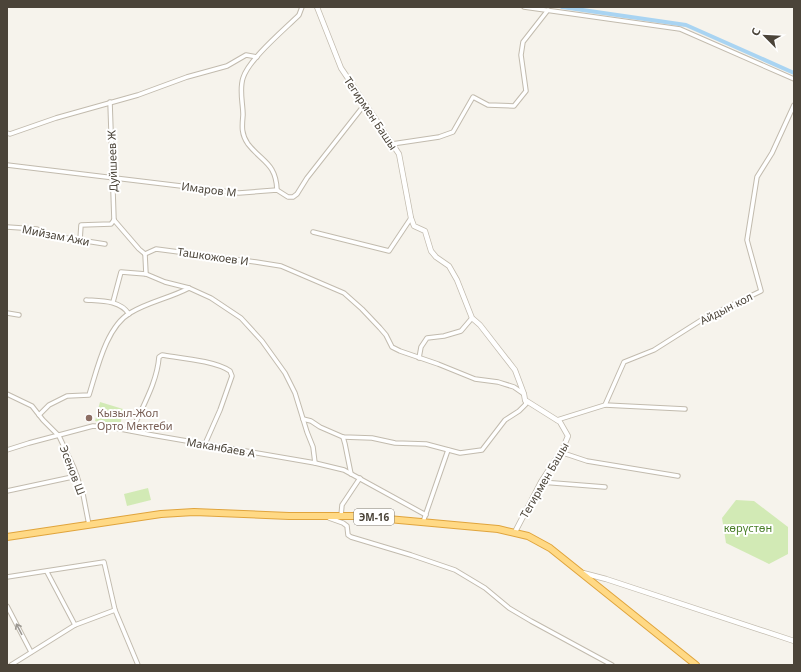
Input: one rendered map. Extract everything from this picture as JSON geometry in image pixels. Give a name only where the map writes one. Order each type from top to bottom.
[{"type":"highway","name":"ЭМ-16","points":[[7,537],[161,514],[194,512],[355,516],[498,529],[515,532],[539,541],[550,548],[696,665]]},
{"type":"street","points":[[277,190],[277,180],[275,174],[263,158],[252,149],[242,135],[243,114],[241,89],[243,78],[257,57],[299,14],[302,7]]},
{"type":"street","name":"Тегирмен Башы","points":[[317,7],[341,68],[399,154],[411,218]]},
{"type":"street","points":[[524,7],[680,29],[794,79]]},
{"type":"street","points":[[392,144],[439,138],[453,132],[473,97],[488,105],[514,106],[526,91],[521,56],[523,42],[548,10]]},
{"type":"street","points":[[7,133],[10,134],[56,118],[138,95],[187,77],[227,66],[246,55],[257,57]]},
{"type":"street","name":"Дуйшеев Ж","points":[[110,102],[114,220]]},
{"type":"street","name":"Имаров М","points":[[7,165],[239,193],[277,190],[288,197],[293,198],[365,104]]},
{"type":"street","name":"Айдын кол","points":[[605,405],[624,362],[654,350],[703,319],[761,291],[747,240],[757,177],[772,153],[794,105]]},
{"type":"street","points":[[313,232],[389,251],[411,218]]},
{"type":"street","points":[[303,419],[311,421],[320,428],[343,436],[372,438],[395,443],[426,444],[460,453],[482,450],[505,420],[519,411],[526,404],[515,370],[480,325],[472,318],[457,280],[449,266],[436,257],[431,251],[425,231],[414,226],[411,218]]},
{"type":"street","points":[[80,240],[81,225],[111,224],[114,220],[145,254],[146,274]]},
{"type":"street","name":"Мийзам Ажи","points":[[7,227],[37,230],[54,236],[105,244]]},
{"type":"street","name":"Ташкожоев И","points":[[145,254],[156,249],[281,266],[344,293],[386,334],[392,347],[475,379],[498,382],[514,387],[524,394]]},
{"type":"street","points":[[113,302],[121,272],[146,274],[165,282],[189,288],[212,298],[241,318],[262,341],[285,372],[295,393],[313,447],[315,463]]},
{"type":"street","points":[[39,415],[49,405],[66,396],[89,395],[105,345],[119,323],[129,314],[189,288]]},
{"type":"street","points":[[86,300],[113,302],[126,309],[129,314]]},
{"type":"street","points":[[7,314],[19,315]]},
{"type":"street","points":[[419,358],[421,348],[427,338],[444,336],[461,331],[472,318]]},
{"type":"street","points":[[132,431],[155,379],[158,370],[159,357],[162,355],[190,359],[225,368],[232,376],[220,410],[205,444]]},
{"type":"street","name":"Эсенов Ш","points":[[7,394],[32,406],[43,420],[60,436],[83,494],[89,525]]},
{"type":"street","name":"Тегирмен Башы","points":[[515,532],[541,482],[568,436],[563,426],[557,420],[525,400]]},
{"type":"street","points":[[557,420],[605,405],[685,409]]},
{"type":"street","name":"Маканбаев А","points":[[7,450],[93,426],[110,427],[315,463],[344,470],[426,515]]},
{"type":"street","points":[[343,436],[346,444],[351,474]]},
{"type":"street","points":[[423,522],[448,450]]},
{"type":"street","points":[[560,452],[587,461],[678,476]]},
{"type":"street","points":[[7,490],[77,476]]},
{"type":"street","points":[[341,516],[342,505],[360,478]]},
{"type":"street","points":[[541,482],[605,487]]},
{"type":"street","points":[[321,516],[343,523],[347,526],[348,535],[351,537],[454,570],[485,588],[509,608],[612,665]]},
{"type":"street","points":[[7,577],[104,562],[116,610],[138,665]]},
{"type":"street","points":[[47,572],[75,625]]},
{"type":"street","points":[[581,573],[606,579],[794,641]]},
{"type":"street","points":[[7,606],[31,652]]},
{"type":"street","points":[[11,665],[75,625],[116,610]]},
{"type":"green space","points":[[100,402],[123,409],[120,427],[95,421]]},
{"type":"green space","points":[[148,488],[151,500],[127,506],[124,494]]},
{"type":"green space","name":"көрүстөн","points":[[736,500],[754,501],[788,527],[788,554],[769,564],[726,543],[722,518]]},
{"type":"waterway","points":[[562,7],[686,25],[794,73]]},
{"type":"place","name":"Кызыл-Жол Орто Мектеби","points":[[89,418]]}]
